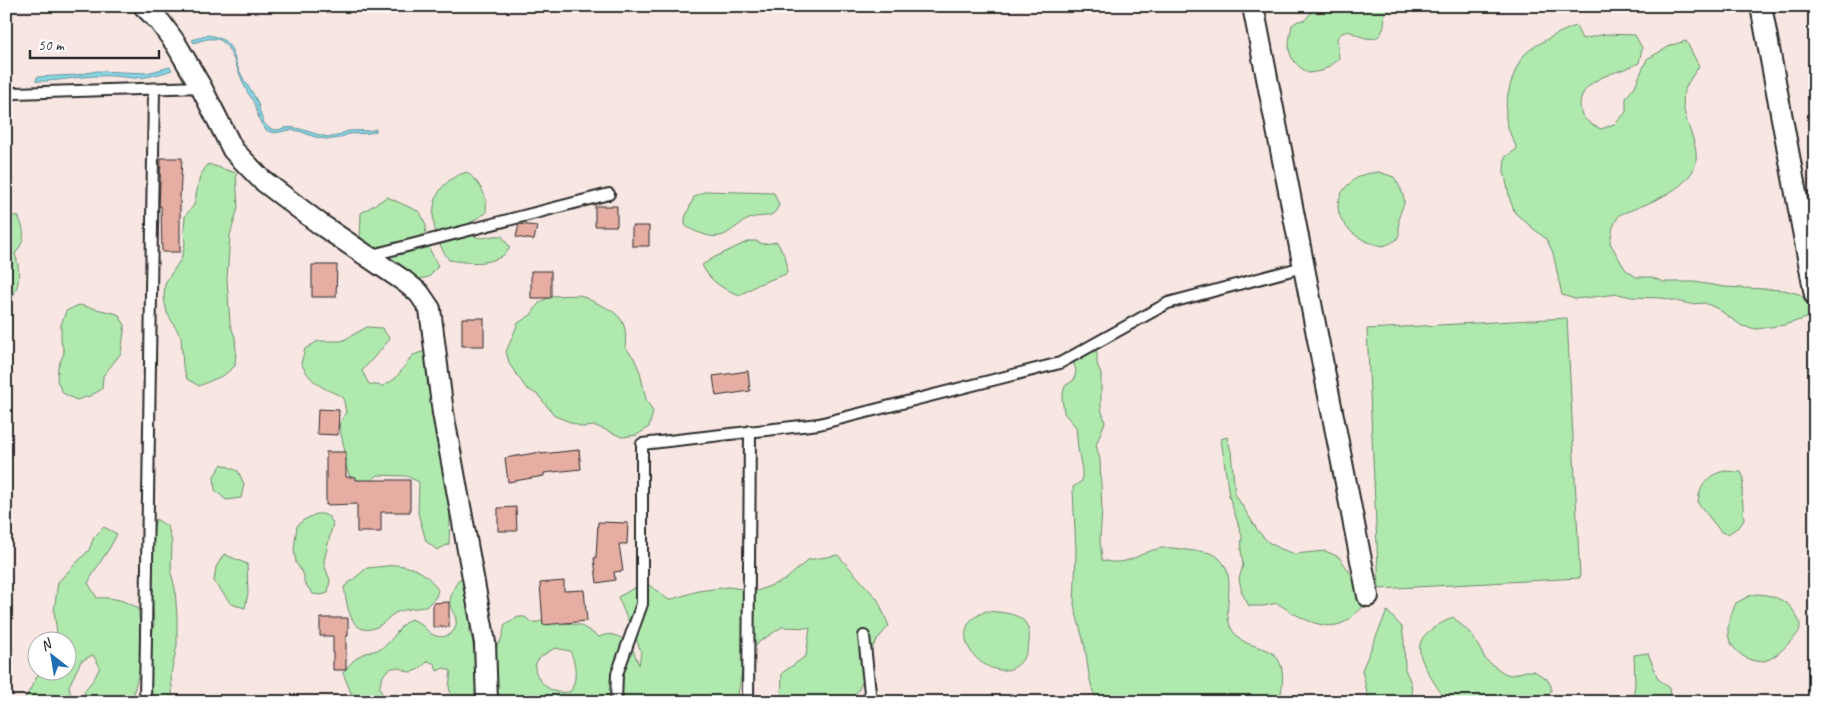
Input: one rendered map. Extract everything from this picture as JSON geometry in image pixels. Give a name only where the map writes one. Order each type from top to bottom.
[{"type":"street","points":[[144,6],[160,22],[176,44],[201,87],[232,150],[256,174],[320,224],[419,293],[430,309],[443,413],[485,643],[488,702]]},
{"type":"street","points":[[1253,6],[1368,596]]},
{"type":"street","points":[[1761,6],[1815,295]]},
{"type":"lane","points":[[6,96],[15,93],[201,87]]},
{"type":"lane","points":[[145,702],[154,89]]},
{"type":"lane","points":[[367,256],[609,194]]},
{"type":"lane","points":[[616,702],[617,674],[642,604],[642,444],[819,424],[1060,363],[1168,303],[1303,268]]},
{"type":"lane","points":[[748,702],[750,431]]},
{"type":"lane","points":[[864,636],[871,702]]},
{"type":"green space","points":[[1316,6],[1395,6],[1385,13],[1384,27],[1377,37],[1368,38],[1349,31],[1342,33],[1337,38],[1339,59],[1322,71],[1308,73],[1292,58],[1289,41],[1292,25],[1298,21],[1305,20]]},
{"type":"green space","points":[[1576,26],[1582,39],[1606,34],[1635,35],[1642,48],[1639,63],[1602,77],[1587,88],[1582,95],[1580,110],[1582,114],[1590,123],[1601,129],[1615,124],[1626,112],[1626,98],[1635,86],[1647,59],[1672,45],[1686,41],[1699,66],[1686,86],[1683,99],[1685,116],[1695,147],[1696,162],[1692,172],[1685,181],[1675,189],[1664,196],[1619,215],[1613,227],[1610,243],[1625,269],[1636,277],[1651,277],[1664,282],[1694,282],[1725,287],[1784,290],[1799,294],[1810,303],[1810,317],[1784,325],[1757,329],[1742,326],[1718,309],[1705,303],[1690,304],[1662,298],[1632,297],[1618,294],[1575,299],[1562,295],[1553,253],[1547,240],[1515,213],[1510,200],[1504,171],[1505,157],[1517,149],[1507,124],[1506,107],[1516,68],[1525,54],[1549,38]]},
{"type":"green space","points":[[208,164],[236,173],[238,208],[230,235],[227,279],[230,324],[235,337],[236,351],[235,366],[224,375],[199,386],[187,379],[183,366],[181,337],[167,313],[164,298],[165,283],[181,259],[185,244],[185,216],[194,205],[200,176]]},
{"type":"green space","points":[[467,172],[476,181],[486,200],[486,213],[468,224],[468,231],[481,238],[502,236],[510,248],[505,254],[490,261],[473,263],[449,260],[436,235],[434,209],[437,197],[443,187],[453,178]]},
{"type":"green space","points":[[1379,172],[1394,177],[1401,189],[1404,200],[1399,217],[1399,236],[1394,241],[1383,246],[1357,236],[1347,228],[1338,208],[1340,197],[1347,186],[1362,175]]},
{"type":"green space","points":[[706,191],[774,193],[779,205],[773,214],[754,217],[743,222],[728,233],[717,237],[711,236],[696,232],[685,225],[685,218],[694,197]]},
{"type":"green space","points":[[387,197],[420,212],[426,225],[425,240],[438,266],[429,277],[415,280],[360,241],[361,213]]},
{"type":"green space","points":[[6,215],[18,216],[24,236],[15,254],[19,275],[18,282],[14,295],[6,307]]},
{"type":"green space","points":[[749,241],[763,244],[777,242],[785,258],[787,270],[786,274],[759,284],[740,295],[728,291],[713,281],[702,265]]},
{"type":"green space","points":[[580,295],[607,308],[620,318],[624,325],[626,335],[625,347],[634,358],[640,372],[646,399],[653,412],[649,427],[637,435],[622,437],[596,426],[582,427],[555,416],[538,395],[526,388],[510,365],[506,352],[518,323],[531,315],[539,303],[551,296]]},
{"type":"green space","points":[[79,305],[118,314],[125,325],[121,353],[103,376],[102,389],[90,396],[76,400],[63,393],[57,381],[58,367],[64,353],[61,340],[61,325],[66,311]]},
{"type":"green space","points":[[1567,318],[1580,578],[1379,589],[1367,329]]},
{"type":"green space","points":[[367,327],[382,328],[390,339],[362,371],[369,384],[383,386],[395,379],[413,355],[428,350],[433,363],[428,374],[427,383],[435,403],[454,486],[449,544],[437,550],[426,541],[418,513],[419,482],[406,476],[378,475],[357,493],[346,467],[339,425],[346,412],[343,397],[313,381],[301,363],[305,349],[318,341],[342,341]]},
{"type":"green space","points":[[1094,346],[1097,352],[1097,364],[1101,373],[1101,408],[1105,422],[1096,445],[1100,460],[1102,510],[1100,539],[1102,560],[1112,562],[1127,561],[1163,548],[1211,553],[1217,556],[1225,567],[1228,577],[1228,618],[1231,628],[1241,640],[1271,652],[1280,662],[1282,668],[1282,689],[1279,702],[1098,702],[1092,689],[1085,647],[1074,605],[1076,551],[1073,487],[1082,481],[1082,470],[1076,427],[1064,413],[1062,398],[1065,386],[1074,380],[1076,371],[1072,357]]},
{"type":"green space","points":[[1227,437],[1231,451],[1235,494],[1258,531],[1268,542],[1295,554],[1325,551],[1339,557],[1356,581],[1361,594],[1363,607],[1352,617],[1332,626],[1307,620],[1277,603],[1249,606],[1242,593],[1239,579],[1243,565],[1241,551],[1242,536],[1229,496],[1221,439]]},
{"type":"green space","points":[[222,464],[238,471],[244,484],[241,498],[226,500],[215,490],[214,476]]},
{"type":"green space","points":[[1725,471],[1741,472],[1744,478],[1742,493],[1744,520],[1740,526],[1728,534],[1721,532],[1698,503],[1702,486],[1709,478]]},
{"type":"green space","points":[[316,514],[323,514],[329,517],[333,523],[324,561],[330,580],[328,593],[321,595],[313,594],[304,582],[304,575],[296,563],[294,549],[297,526],[302,521]]},
{"type":"green space","points":[[156,519],[168,527],[172,542],[171,573],[175,588],[177,617],[177,645],[171,675],[173,702],[149,702],[149,654],[154,624],[152,535]]},
{"type":"green space","points":[[104,527],[117,534],[88,583],[97,598],[118,600],[138,608],[141,665],[134,691],[135,702],[87,702],[84,691],[94,679],[100,667],[93,655],[81,661],[78,667],[78,630],[57,630],[54,611],[58,582],[89,550],[94,537]]},
{"type":"green space","points":[[224,554],[247,564],[248,594],[245,608],[231,604],[214,581],[216,567]]},
{"type":"green space","points":[[838,555],[878,600],[889,626],[873,646],[861,685],[847,702],[781,701],[782,673],[806,656],[810,628],[782,627],[759,642],[743,664],[737,702],[516,702],[501,696],[495,689],[489,658],[501,640],[505,625],[518,617],[525,617],[531,622],[538,622],[551,617],[565,623],[580,625],[599,637],[610,634],[616,636],[627,641],[639,665],[641,651],[618,597],[645,582],[669,600],[698,591],[728,587],[757,591],[785,580],[808,560]],"holes":[[[555,648],[570,651],[574,661],[575,672],[573,687],[570,692],[549,689],[538,677],[535,667],[537,661]]]},
{"type":"green space","points":[[396,565],[415,569],[430,579],[438,590],[436,597],[426,607],[395,613],[377,627],[361,628],[355,624],[352,618],[344,587],[367,568]]},
{"type":"green space","points":[[465,576],[472,617],[469,632],[474,652],[478,658],[483,702],[453,702],[449,687],[451,671],[444,668],[437,671],[435,664],[428,661],[421,668],[411,672],[395,668],[386,672],[380,689],[383,695],[391,702],[352,702],[351,693],[343,673],[345,670],[359,656],[384,646],[407,621],[411,619],[422,625],[430,633],[440,637],[453,631],[456,620],[450,605],[451,596],[458,580]]},
{"type":"green space","points":[[1756,594],[1771,596],[1786,603],[1793,610],[1800,624],[1799,631],[1789,643],[1775,656],[1764,661],[1752,660],[1740,654],[1732,645],[1728,633],[1731,614],[1736,603]]},
{"type":"green space","points":[[986,611],[1012,615],[1022,619],[1026,624],[1029,635],[1028,648],[1023,659],[1014,668],[1003,670],[991,668],[980,662],[966,642],[966,630],[972,619]]},
{"type":"green space","points":[[1387,611],[1402,627],[1405,669],[1411,683],[1413,702],[1369,702],[1362,670]]},
{"type":"green space","points":[[1453,617],[1472,635],[1486,660],[1504,673],[1511,675],[1534,671],[1547,679],[1551,686],[1551,692],[1535,702],[1445,702],[1426,668],[1420,650],[1421,642],[1426,634]]},
{"type":"green space","points":[[1648,653],[1658,679],[1669,687],[1671,702],[1632,702],[1635,684],[1634,655]]},
{"type":"green space","points":[[35,680],[72,680],[69,686],[72,702],[23,702]]},
{"type":"water","points":[[208,35],[223,40],[231,48],[243,77],[257,101],[263,120],[268,127],[278,130],[297,128],[331,137],[349,131],[376,129],[376,131],[324,139],[294,130],[275,133],[268,131],[260,122],[256,108],[224,43],[214,39],[194,43],[192,40]]},
{"type":"water","points":[[170,67],[172,70],[144,77],[103,76],[36,81],[37,77],[76,75],[97,71],[147,73]]},
{"type":"building","points":[[161,158],[182,158],[180,252],[162,252],[161,206],[159,206]]},
{"type":"building","points":[[595,206],[617,206],[617,226],[595,226]]},
{"type":"building","points":[[519,224],[537,226],[534,240],[516,237]]},
{"type":"building","points":[[632,226],[649,226],[649,246],[632,246]]},
{"type":"building","points":[[312,265],[337,265],[336,297],[312,297]]},
{"type":"building","points":[[531,271],[551,271],[551,298],[531,298]]},
{"type":"building","points":[[462,318],[484,318],[484,346],[462,346]]},
{"type":"building","points":[[748,371],[750,391],[716,396],[713,376]]},
{"type":"building","points":[[318,409],[339,410],[338,435],[317,434]]},
{"type":"building","points":[[579,450],[581,469],[544,473],[544,476],[508,482],[505,458],[541,452],[541,454]]},
{"type":"building","points":[[326,452],[346,452],[346,477],[356,477],[356,480],[410,480],[410,512],[381,512],[381,532],[357,532],[357,504],[326,505]]},
{"type":"building","points":[[516,507],[517,531],[498,531],[498,508]]},
{"type":"building","points":[[598,522],[628,523],[627,544],[619,544],[623,571],[614,572],[615,580],[597,583],[594,558],[596,558]]},
{"type":"building","points":[[564,581],[564,591],[584,590],[587,621],[543,625],[540,583]]},
{"type":"building","points":[[449,602],[449,627],[433,627],[433,603]]},
{"type":"building","points":[[320,618],[348,618],[346,670],[333,670],[333,636],[320,636]]}]
